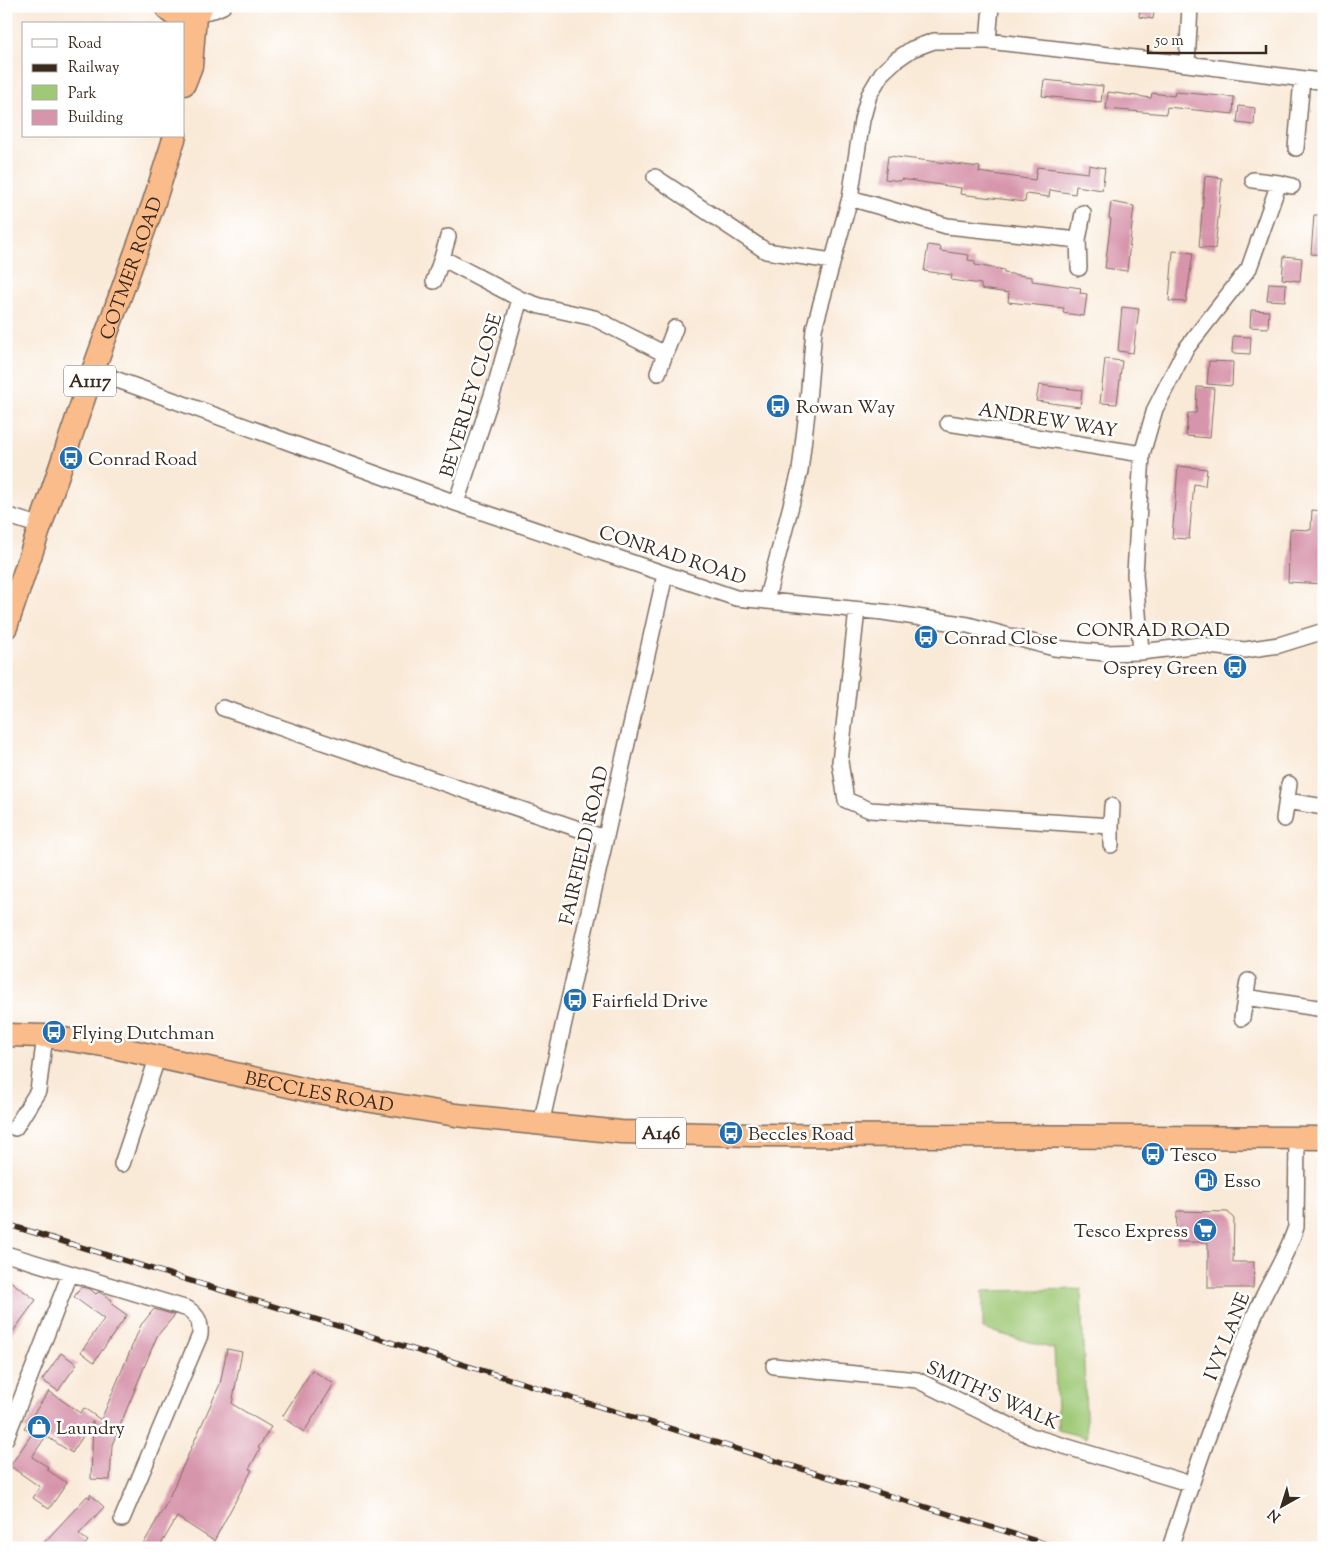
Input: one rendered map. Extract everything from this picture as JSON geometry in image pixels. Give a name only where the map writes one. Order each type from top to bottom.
[{"type":"highway","points":[[167,11],[178,18],[186,18],[198,12]]},
{"type":"highway","points":[[185,81],[191,66],[198,12]]},
{"type":"highway","name":"COTMER ROAD","points":[[6,627],[93,371],[153,206],[174,138]]},
{"type":"highway","name":"BECCLES ROAD","points":[[6,1034],[45,1036],[158,1056],[311,1091],[456,1115],[621,1132],[750,1135],[1324,1138]]},
{"type":"street","points":[[198,12],[214,10],[223,6]]},
{"type":"street","points":[[988,41],[991,6]]},
{"type":"street","points":[[1187,64],[1190,6]]},
{"type":"street","points":[[766,601],[800,471],[814,329],[850,198],[862,120],[869,95],[882,73],[912,49],[934,41],[988,41],[1320,81]]},
{"type":"street","points":[[1296,148],[1302,79]]},
{"type":"street","points":[[655,177],[766,251],[832,261]]},
{"type":"street","points":[[1141,652],[1135,574],[1142,454],[1154,408],[1186,350],[1249,268],[1286,184],[1253,180]]},
{"type":"street","points":[[850,198],[947,226],[1078,240]]},
{"type":"street","points":[[1079,268],[1078,240],[1083,213]]},
{"type":"street","points":[[434,281],[448,237]]},
{"type":"street","name":"BEVERLEY CLOSE","points":[[442,258],[520,299],[540,306],[594,318],[665,354]]},
{"type":"street","name":"BEVERLEY CLOSE","points":[[456,503],[498,380],[520,299]]},
{"type":"street","points":[[658,373],[675,328]]},
{"type":"street","name":"CONRAD ROAD","points":[[93,371],[456,503],[736,598],[883,612],[968,625],[1054,648],[1106,653],[1141,652],[1200,645],[1245,650],[1279,646],[1324,632]]},
{"type":"street","name":"ANDREW WAY","points":[[948,423],[1142,454]]},
{"type":"street","points":[[6,515],[40,526]]},
{"type":"street","name":"FAIRFIELD ROAD","points":[[541,1124],[665,575]]},
{"type":"street","points":[[857,610],[840,762],[846,800],[870,810],[1111,826]]},
{"type":"street","points":[[223,708],[605,838]]},
{"type":"street","points":[[1284,819],[1289,784]]},
{"type":"street","points":[[1287,800],[1324,807]]},
{"type":"street","points":[[1111,845],[1112,806]]},
{"type":"street","points":[[1242,1018],[1248,981]]},
{"type":"street","points":[[1246,997],[1324,1009]]},
{"type":"street","points":[[15,1128],[38,1091],[45,1036]]},
{"type":"street","points":[[122,1164],[158,1056]]},
{"type":"street","name":"IVY LANE","points":[[1170,1548],[1234,1364],[1258,1305],[1292,1241],[1296,1226],[1297,1138]]},
{"type":"street","points":[[6,1254],[188,1309],[197,1315],[201,1324],[200,1335],[122,1519]]},
{"type":"street","points":[[6,1438],[70,1274]]},
{"type":"street","name":"SMITH'S WALK","points":[[774,1366],[917,1380],[1031,1436],[1191,1484]]},
{"type":"green space","points":[[1081,1289],[1087,1438],[1058,1430],[1054,1349],[983,1329],[983,1291]]},
{"type":"building","points":[[1140,6],[1155,6],[1153,19],[1139,17]]},
{"type":"building","points":[[1044,80],[1103,86],[1101,102],[1042,96]]},
{"type":"building","points":[[1108,92],[1151,98],[1152,93],[1174,96],[1175,92],[1234,97],[1233,114],[1167,107],[1166,114],[1106,109]]},
{"type":"building","points":[[1239,106],[1255,108],[1254,125],[1237,123]]},
{"type":"building","points":[[888,156],[980,167],[979,172],[1035,180],[1037,167],[1088,173],[1089,165],[1105,168],[1102,190],[1076,186],[1075,194],[1050,190],[1049,197],[1026,194],[1025,202],[960,194],[961,188],[901,179],[901,181],[885,179]]},
{"type":"building","points":[[1205,176],[1222,178],[1215,249],[1199,247]]},
{"type":"building","points":[[1111,202],[1134,206],[1127,271],[1105,268],[1111,219],[1109,218]]},
{"type":"building","points":[[1314,215],[1324,215],[1324,255],[1311,254]]},
{"type":"building","points":[[928,245],[941,247],[940,251],[969,255],[968,260],[975,261],[975,265],[1004,270],[1004,273],[1032,277],[1032,281],[1081,288],[1080,293],[1087,294],[1084,316],[1063,313],[1064,308],[1008,302],[1009,293],[981,289],[981,284],[951,280],[952,275],[924,271]]},
{"type":"building","points":[[1173,251],[1193,253],[1186,302],[1169,301]]},
{"type":"building","points":[[1284,256],[1302,258],[1300,281],[1282,279]]},
{"type":"building","points":[[1269,283],[1286,284],[1285,301],[1267,300]]},
{"type":"building","points":[[1122,307],[1139,309],[1133,353],[1118,351]]},
{"type":"building","points":[[1251,310],[1269,311],[1268,328],[1250,327]]},
{"type":"building","points":[[1233,336],[1251,337],[1250,354],[1232,353]]},
{"type":"building","points":[[1105,359],[1122,361],[1117,404],[1100,403]]},
{"type":"building","points":[[1209,361],[1233,362],[1232,386],[1207,384]]},
{"type":"building","points":[[1039,385],[1082,390],[1080,407],[1036,401]]},
{"type":"building","points":[[1197,387],[1214,388],[1210,438],[1186,436],[1188,413],[1196,413]]},
{"type":"building","points":[[1178,466],[1207,469],[1205,486],[1194,484],[1189,539],[1172,538]]},
{"type":"building","points":[[1312,510],[1324,511],[1324,584],[1288,582],[1290,529],[1311,530]]},
{"type":"building","points":[[1177,1211],[1228,1212],[1234,1219],[1233,1262],[1254,1262],[1253,1288],[1208,1288],[1208,1242],[1176,1242]]},
{"type":"building","points":[[6,1278],[36,1300],[6,1341]]},
{"type":"building","points":[[81,1287],[90,1289],[96,1294],[98,1292],[101,1293],[112,1300],[110,1303],[127,1315],[94,1362],[81,1352],[104,1319],[74,1297]]},
{"type":"building","points":[[154,1309],[175,1315],[157,1336],[112,1445],[110,1480],[91,1479],[93,1421],[72,1453],[46,1436],[32,1457],[48,1467],[46,1469],[67,1483],[49,1509],[33,1498],[40,1487],[10,1466],[32,1434],[24,1428],[49,1391],[80,1413],[84,1408],[101,1420],[141,1325]]},
{"type":"building","points":[[227,1349],[242,1352],[232,1404],[271,1427],[258,1448],[260,1449],[249,1469],[252,1470],[214,1541],[177,1517],[159,1548],[141,1548],[166,1504],[220,1384]]},
{"type":"building","points":[[61,1353],[77,1364],[58,1391],[42,1380]]},
{"type":"building","points":[[312,1370],[334,1384],[304,1432],[282,1417]]},
{"type":"building","points":[[90,1494],[104,1507],[79,1534],[88,1541],[82,1548],[39,1548],[87,1496],[90,1498]]},
{"type":"railway","points":[[6,1224],[1059,1548]]},
{"type":"place","name":"Rowan Way","points":[[778,406]]},
{"type":"place","name":"Conrad Road","points":[[71,458]]},
{"type":"place","name":"Conrad Close","points":[[926,637]]},
{"type":"place","name":"Osprey Green","points":[[1235,667]]},
{"type":"place","name":"Fairfield Drive","points":[[575,1000]]},
{"type":"place","name":"Flying Dutchman","points":[[54,1032]]},
{"type":"place","name":"Beccles Road","points":[[731,1133]]},
{"type":"place","name":"Tesco","points":[[1153,1154]]},
{"type":"place","name":"Esso","points":[[1206,1180]]},
{"type":"place","name":"Tesco Express","points":[[1205,1230]]},
{"type":"place","name":"Laundry","points":[[39,1427]]}]
